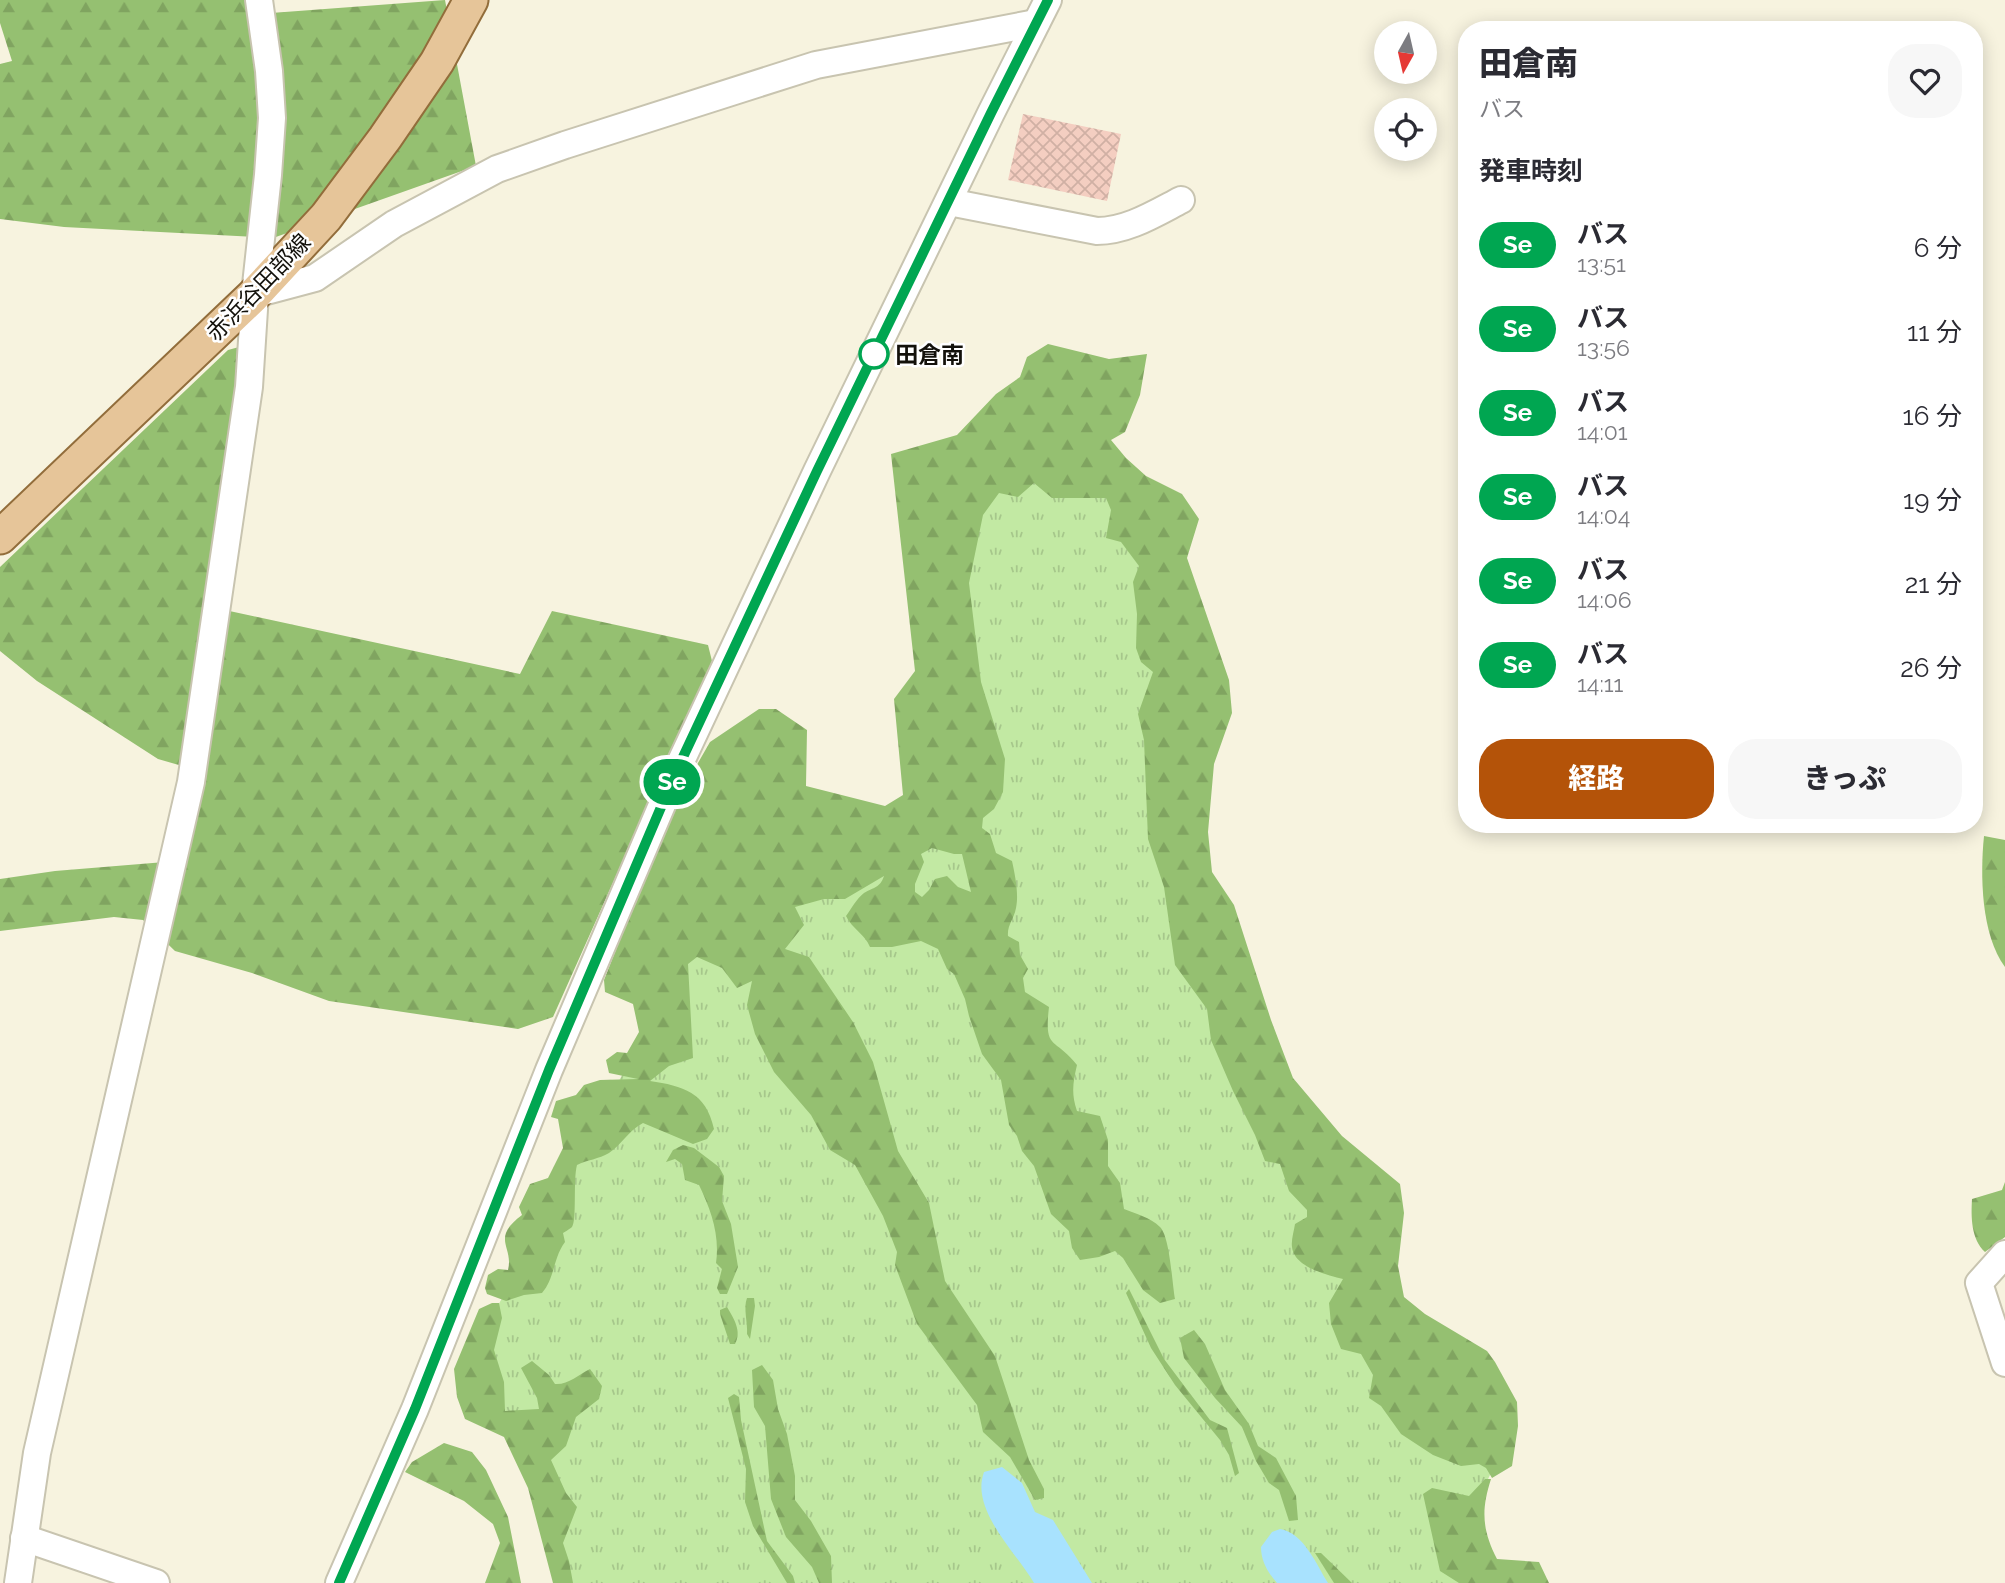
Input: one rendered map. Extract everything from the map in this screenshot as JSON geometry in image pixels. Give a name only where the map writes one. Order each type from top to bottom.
[{"type":"main road","name":"赤浜谷田部線","points":[[0,537],[255,294],[326,217],[386,138],[437,61],[471,0]]},
{"type":"street","points":[[18,1583],[37,1453],[191,782],[249,387],[255,294],[263,228],[272,118],[269,71],[259,0]]},
{"type":"street","points":[[255,294],[314,278],[394,225],[496,169],[816,65],[1042,12]]},
{"type":"street","points":[[339,1583],[415,1409],[549,1070],[676,772],[817,471],[1042,12]]},
{"type":"street","points":[[949,202],[1097,231],[1112,231],[1144,219],[1181,200]]},
{"type":"street","points":[[2005,1254],[1979,1283],[2005,1363]]},
{"type":"street","points":[[24,1538],[156,1583]]},
{"type":"green space","points":[[0,0],[255,0],[258,14],[445,0],[476,166],[273,238],[64,227],[0,219],[0,64],[12,61],[0,23]]},
{"type":"green space","points":[[1048,344],[1109,359],[1147,354],[1140,395],[1125,432],[1111,440],[1146,476],[1182,494],[1199,519],[1187,558],[1229,680],[1232,713],[1214,764],[1208,832],[1212,872],[1234,905],[1271,1020],[1293,1078],[1342,1136],[1400,1184],[1404,1213],[1398,1266],[1404,1297],[1425,1314],[1487,1351],[1517,1402],[1518,1426],[1512,1466],[1492,1478],[1486,1468],[1479,1464],[1461,1466],[1433,1455],[1401,1434],[1381,1406],[1369,1398],[1373,1375],[1361,1354],[1341,1349],[1331,1324],[1329,1303],[1343,1279],[1312,1269],[1294,1254],[1292,1244],[1295,1224],[1307,1217],[1307,1210],[1289,1191],[1280,1164],[1265,1161],[1211,1040],[1207,1009],[1175,965],[1164,887],[1148,839],[1144,740],[1138,714],[1153,672],[1141,662],[1136,648],[1137,614],[1133,582],[1139,566],[1121,542],[1106,538],[1111,510],[1106,498],[1052,498],[1034,483],[1018,497],[999,493],[983,515],[969,583],[981,682],[1005,759],[1003,792],[994,809],[983,818],[982,828],[990,834],[996,853],[1012,861],[1017,903],[1008,936],[1019,942],[1020,955],[1028,969],[1023,978],[1025,992],[1049,1007],[1048,1031],[1052,1042],[1077,1065],[1073,1088],[1077,1111],[1100,1116],[1108,1140],[1108,1166],[1120,1183],[1124,1209],[1152,1221],[1163,1232],[1175,1299],[1160,1303],[1143,1290],[1123,1258],[1115,1251],[1080,1260],[1072,1248],[1069,1231],[1051,1214],[1034,1166],[1022,1151],[1017,1136],[1009,1125],[1001,1080],[982,1054],[965,999],[954,974],[947,969],[938,949],[921,941],[892,947],[870,947],[846,916],[859,898],[879,885],[884,876],[845,899],[824,899],[795,907],[804,925],[785,949],[809,957],[853,1022],[873,1062],[898,1151],[929,1203],[945,1281],[995,1356],[1029,1460],[1044,1489],[1044,1498],[1035,1500],[1010,1457],[983,1432],[977,1405],[917,1324],[895,1265],[897,1252],[883,1216],[855,1165],[830,1150],[811,1115],[774,1072],[755,1034],[747,1005],[752,981],[737,988],[722,968],[697,957],[688,964],[693,1058],[669,1066],[650,1081],[673,1085],[699,1099],[714,1129],[707,1139],[693,1144],[643,1123],[609,1153],[577,1165],[572,1227],[563,1233],[565,1242],[542,1293],[506,1301],[487,1294],[485,1288],[488,1275],[498,1269],[508,1270],[505,1237],[512,1223],[522,1215],[519,1207],[530,1184],[548,1178],[563,1148],[558,1119],[551,1117],[556,1101],[576,1095],[584,1085],[600,1080],[638,1079],[609,1073],[606,1060],[617,1052],[627,1053],[639,1032],[633,1004],[605,992],[604,980],[671,810],[710,742],[759,709],[776,709],[807,730],[806,786],[885,806],[903,795],[894,699],[915,671],[891,454],[957,435],[996,394],[1020,377],[1027,357]],"holes":[[[932,848],[962,854],[971,892],[958,887],[947,876],[935,879],[922,897],[915,892],[915,884],[924,862],[921,854]]]},
{"type":"green space","points":[[239,347],[211,607],[520,674],[552,611],[708,645],[712,661],[553,1017],[518,1029],[329,1001],[252,973],[175,951],[143,920],[114,917],[0,931],[0,879],[55,871],[177,861],[203,772],[158,759],[37,681],[0,651],[0,567],[228,350]]},
{"type":"green space","points":[[954,454],[1114,458],[1171,557],[1196,859],[1287,1081],[1401,1301],[1499,1456],[1479,1498],[1477,1545],[1500,1583],[560,1583],[521,1438],[478,1410],[474,1350],[690,949],[935,800]]},
{"type":"green space","points":[[1984,836],[2005,840],[2005,967],[1991,939],[1984,904]]},
{"type":"green space","points":[[683,1145],[694,1148],[719,1167],[724,1176],[722,1201],[731,1224],[738,1267],[727,1294],[720,1294],[717,1288],[722,1269],[716,1263],[716,1233],[699,1185],[685,1180],[682,1164],[675,1159],[666,1162],[673,1150]]},
{"type":"green space","points":[[2005,1182],[2005,1237],[1985,1252],[1974,1234],[1972,1199],[2002,1190]]},
{"type":"green space","points":[[1129,1289],[1164,1359],[1210,1420],[1227,1428],[1239,1473],[1235,1476],[1229,1455],[1220,1440],[1175,1385],[1151,1348],[1126,1293]]},
{"type":"green space","points":[[747,1298],[754,1298],[755,1306],[750,1339],[747,1334]]},
{"type":"green space","points":[[499,1303],[502,1318],[494,1350],[504,1382],[505,1411],[539,1409],[537,1398],[521,1368],[532,1361],[549,1375],[555,1384],[569,1381],[590,1369],[602,1386],[599,1399],[576,1417],[566,1446],[551,1460],[566,1493],[577,1507],[563,1543],[573,1583],[553,1583],[528,1488],[504,1437],[465,1419],[457,1397],[454,1369],[479,1309]]},
{"type":"green space","points":[[727,1307],[737,1330],[735,1344],[730,1344],[720,1314],[720,1310]]},
{"type":"green space","points":[[1194,1330],[1205,1344],[1225,1390],[1249,1424],[1258,1446],[1276,1458],[1296,1496],[1298,1520],[1289,1521],[1279,1490],[1269,1483],[1256,1461],[1242,1427],[1184,1358],[1180,1338]]},
{"type":"green space","points":[[762,1365],[773,1380],[778,1409],[787,1434],[795,1476],[795,1500],[811,1521],[831,1556],[832,1583],[819,1583],[812,1567],[786,1537],[771,1499],[765,1426],[754,1407],[752,1370]]},
{"type":"green space","points":[[734,1394],[739,1397],[741,1420],[767,1541],[793,1576],[795,1583],[787,1583],[753,1526],[745,1502],[746,1469],[728,1398]]},
{"type":"green space","points":[[444,1443],[472,1452],[486,1470],[508,1517],[521,1583],[485,1583],[500,1543],[493,1524],[464,1501],[405,1472],[412,1462]]},
{"type":"green space","points":[[1485,1479],[1491,1479],[1485,1510],[1486,1529],[1497,1559],[1539,1562],[1549,1583],[1459,1583],[1440,1571],[1423,1494],[1432,1488],[1469,1496]]},
{"type":"green space","points":[[1315,1553],[1321,1553],[1352,1583],[1334,1583]]},
{"type":"water","points":[[1002,1467],[1022,1483],[1035,1512],[1053,1520],[1092,1583],[1034,1583],[997,1530],[983,1501],[981,1486],[984,1472]]},
{"type":"water","points":[[1280,1529],[1296,1536],[1303,1543],[1328,1583],[1277,1583],[1262,1557],[1261,1547],[1272,1532]]},
{"type":"building","points":[[1023,114],[1121,134],[1107,201],[1008,180]]},
{"type":"bus line","name":"Se","points":[[339,1583],[415,1409],[590,970],[676,772],[817,471],[1048,0]]},
{"type":"place","name":"田倉南","points":[[874,354]]}]
